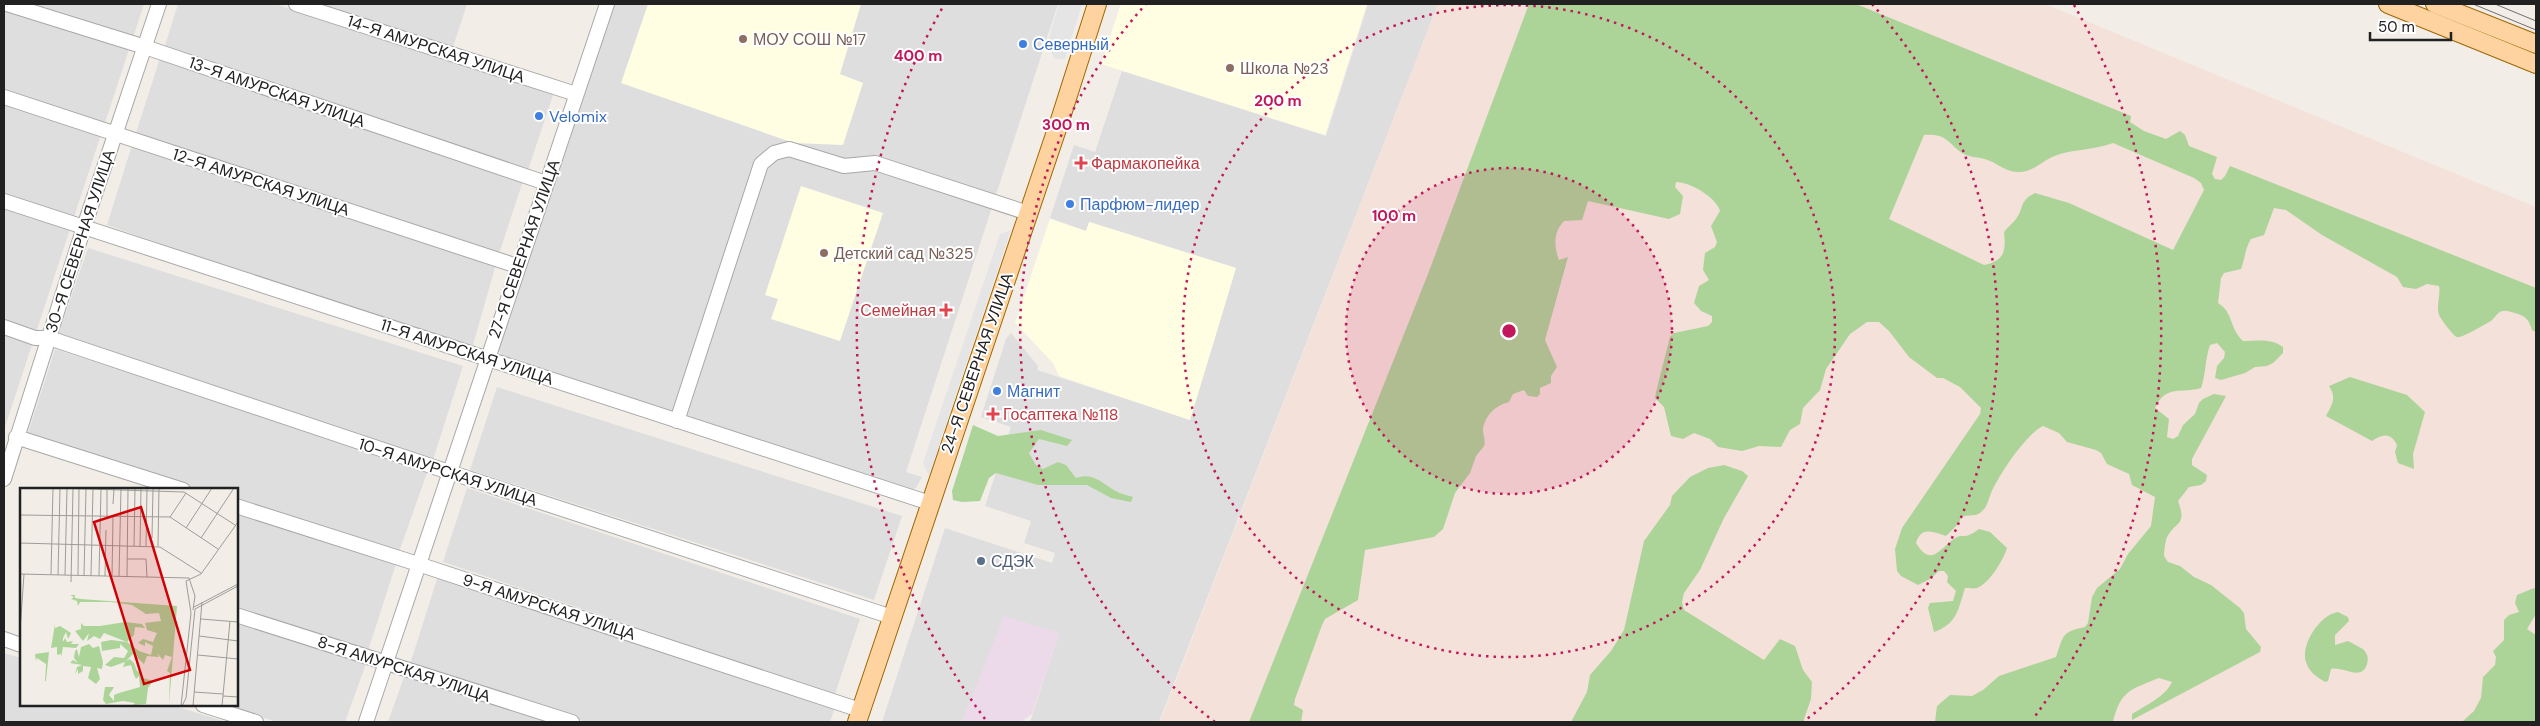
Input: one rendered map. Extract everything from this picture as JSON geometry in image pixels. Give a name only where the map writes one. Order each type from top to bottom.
[{"type":"main road","name":"24-Я СЕВЕРНАЯ УЛИЦА","points":[[858,716],[1097,4]]},
{"type":"main road","points":[[2388,4],[2444,14],[2530,42],[2517,56]]},
{"type":"main road","points":[[2444,14],[2517,56],[2536,64]]},
{"type":"street","name":"13-Я АМУРСКАЯ УЛИЦА","points":[[7,4],[144,47],[546,183]]},
{"type":"street","name":"30-Я СЕВЕРНАЯ УЛИЦА","points":[[4,479],[84,227],[159,4]]},
{"type":"street","name":"14-Я АМУРСКАЯ УЛИЦА","points":[[296,4],[576,94]]},
{"type":"street","name":"27-Я СЕВЕРНАЯ УЛИЦА","points":[[366,722],[517,266],[607,4]]},
{"type":"street","name":"12-Я АМУРСКАЯ УЛИЦА","points":[[4,97],[517,266]]},
{"type":"street","points":[[677,421],[761,164],[767,157],[789,149],[844,166],[875,163],[1028,213]]},
{"type":"street","name":"11-Я АМУРСКАЯ УЛИЦА","points":[[4,201],[930,503]]},
{"type":"street","name":"10-Я АМУРСКАЯ УЛИЦА","points":[[4,327],[35,338],[49,338],[449,472],[892,617]]},
{"type":"street","points":[[16,437],[177,488]]},
{"type":"street","name":"9-Я АМУРСКАЯ УЛИЦА","points":[[238,507],[418,564],[858,716]]},
{"type":"street","name":"8-Я АМУРСКАЯ УЛИЦА","points":[[238,616],[572,722]]},
{"type":"street","points":[[4,639],[20,645]]},
{"type":"street","points":[[206,706],[256,722]]},
{"type":"shaded area","points":[[4,4],[144,4],[4,430]]},
{"type":"shaded area","points":[[178,4],[275,4],[554,92],[527,173],[163,52]]},
{"type":"shaded area","points":[[314,4],[467,4],[452,50]]},
{"type":"shaded area","points":[[614,4],[1058,4],[906,472],[922,477],[916,488],[907,491],[508,359],[500,353],[497,347],[498,340]]},
{"type":"shaded area","name":"МОУ СОШ №17","points":[[648,4],[861,4],[840,74],[863,83],[843,145],[794,143],[621,83]]},
{"type":"shaded area","points":[[1059,4],[1082,4],[1065,59],[1055,59],[1047,44]]},
{"type":"shaded area","name":"Школа №23","points":[[1121,4],[1367,4],[1325,135],[1101,64]]},
{"type":"shaded area","points":[[1368,4],[1438,4],[1159,722],[1030,722],[1059,633],[1005,617],[962,722],[882,722],[945,528],[1052,563],[1055,553],[1024,543],[1031,521],[985,506],[1011,427],[981,417],[1006,339],[1011,333],[1038,366],[1037,370],[1190,420],[1236,268],[1090,222],[1086,231],[1050,218],[1074,145],[1095,152],[1122,71],[1326,136]]},
{"type":"shaded area","points":[[1438,4],[2045,4],[2536,207],[2536,722],[1160,722]]},
{"type":"shaded area","points":[[160,58],[523,181],[498,257],[134,139]]},
{"type":"shaded area","points":[[132,145],[496,264],[471,352],[107,225]]},
{"type":"shaded area","name":"Детский сад №325","points":[[801,186],[883,213],[840,341],[771,319],[778,299],[765,295]]},
{"type":"shaded area","points":[[1050,219],[1086,231],[1089,222],[1236,268],[1190,420],[1059,376],[1053,363],[1015,323]]},
{"type":"shaded area","points":[[1011,230],[929,476],[923,463],[1000,234]]},
{"type":"shaded area","points":[[88,248],[463,366],[432,463],[57,338]]},
{"type":"shaded area","points":[[55,349],[428,470],[398,555],[238,504],[238,488],[188,488],[27,436]]},
{"type":"shaded area","points":[[497,387],[902,516],[874,600],[470,470]]},
{"type":"shaded area","points":[[467,488],[860,619],[835,694],[443,562]]},
{"type":"shaded area","points":[[238,515],[396,564],[368,651],[238,610]]},
{"type":"shaded area","points":[[438,576],[836,705],[830,722],[586,722],[410,664]]},
{"type":"shaded area","points":[[1004,616],[1059,633],[1032,714],[1021,722],[962,722]]},
{"type":"shaded area","points":[[238,620],[367,661],[345,722],[277,722],[226,706],[238,706]]},
{"type":"shaded area","points":[[4,653],[20,658],[20,706],[174,706],[227,722],[4,722]]},
{"type":"shaded area","points":[[404,677],[551,722],[388,722]]},
{"type":"green space","points":[[1529,4],[1856,4],[2131,116],[2130,122],[2144,131],[2166,139],[2180,131],[2185,135],[2189,146],[2217,157],[2212,174],[2215,179],[2221,180],[2230,166],[2536,288],[2536,332],[2532,330],[2524,316],[2505,311],[2473,331],[2457,337],[2440,317],[2438,305],[2439,286],[2427,284],[2416,289],[2403,287],[2397,277],[2322,235],[2286,210],[2274,208],[2264,235],[2251,239],[2249,242],[2241,269],[2224,273],[2221,278],[2218,303],[2227,311],[2235,331],[2243,341],[2274,342],[2283,347],[2283,353],[2267,366],[2255,367],[2245,373],[2221,380],[2215,378],[2217,366],[2224,358],[2225,352],[2217,343],[2210,345],[2201,388],[2169,393],[2159,400],[2155,408],[2169,419],[2167,437],[2173,439],[2178,436],[2183,425],[2195,414],[2199,403],[2203,399],[2214,394],[2226,396],[2192,459],[2192,465],[2207,475],[2206,481],[2201,485],[2189,487],[2178,501],[2181,510],[2181,520],[2166,540],[2164,556],[2168,562],[2180,566],[2194,577],[2211,585],[2240,608],[2244,613],[2246,629],[2261,647],[2260,652],[2132,720],[2132,714],[2165,692],[2172,682],[2159,678],[2128,692],[2119,703],[2113,722],[1935,722],[1937,706],[1950,695],[1972,696],[1983,690],[1999,676],[2056,657],[2064,636],[2071,631],[2085,627],[2088,623],[2092,597],[2097,588],[2120,569],[2128,554],[2151,526],[2155,497],[2132,485],[2129,474],[2107,464],[2101,453],[2096,450],[2067,442],[2059,433],[2043,426],[2036,430],[2006,466],[1987,504],[1980,513],[1961,517],[1959,523],[1946,536],[1924,532],[1918,538],[1916,543],[1927,555],[1937,553],[1957,537],[1967,536],[1979,529],[1990,532],[2007,548],[2003,558],[1986,582],[1977,588],[1965,588],[1956,615],[1948,625],[1934,632],[1928,608],[1930,603],[1953,601],[1956,591],[1947,582],[1948,576],[1944,571],[1939,571],[1930,579],[1918,585],[1901,576],[1897,571],[1895,549],[1902,528],[1980,414],[1981,408],[1960,387],[1943,378],[1937,378],[1909,357],[1889,331],[1879,322],[1867,322],[1850,334],[1826,369],[1820,390],[1803,408],[1800,424],[1790,430],[1781,447],[1759,446],[1742,451],[1718,447],[1710,439],[1694,433],[1683,439],[1671,436],[1664,407],[1655,398],[1656,392],[1670,337],[1674,333],[1708,326],[1712,322],[1712,316],[1701,311],[1694,303],[1699,286],[1709,280],[1703,270],[1705,253],[1715,247],[1717,242],[1711,226],[1720,211],[1718,206],[1702,191],[1676,182],[1675,187],[1683,196],[1680,214],[1669,219],[1588,201],[1582,220],[1564,221],[1556,235],[1555,245],[1559,260],[1568,257],[1545,340],[1557,367],[1551,376],[1551,383],[1540,388],[1540,394],[1537,397],[1528,396],[1524,390],[1513,394],[1509,402],[1495,408],[1488,416],[1483,430],[1484,446],[1476,456],[1470,473],[1455,493],[1443,529],[1434,537],[1365,550],[1358,600],[1325,619],[1322,625],[1295,699],[1294,705],[1303,710],[1301,722],[1249,722],[1428,274]],"holes":[[[1924,135],[1932,135],[1947,140],[1964,154],[1987,160],[2014,172],[2029,170],[2057,155],[2113,143],[2194,178],[2201,183],[2204,190],[2173,250],[2069,203],[2035,193],[2026,199],[2019,215],[2004,232],[2005,244],[2003,254],[1996,261],[1984,265],[1889,219]]]},
{"type":"green space","points":[[2350,377],[2407,395],[2425,412],[2413,454],[2414,469],[2398,463],[2395,452],[2397,445],[2389,436],[2379,437],[2372,441],[2326,416],[2332,405],[2333,398],[2329,386]]},
{"type":"green space","points":[[973,425],[998,436],[1041,430],[1072,440],[1067,446],[1039,439],[1029,453],[1036,465],[1043,469],[1058,462],[1066,465],[1076,478],[1082,476],[1092,477],[1116,491],[1133,497],[1131,502],[1111,498],[1087,485],[1038,485],[996,473],[989,478],[980,501],[962,502],[953,500],[952,491]]},
{"type":"green space","points":[[1724,465],[1742,471],[1748,476],[1724,518],[1700,570],[1684,593],[1682,602],[1684,610],[1764,660],[1780,639],[1795,646],[1803,670],[1812,682],[1811,699],[1803,722],[1571,722],[1587,692],[1590,675],[1611,651],[1624,630],[1644,541],[1670,505],[1672,496],[1690,477],[1708,468]]},
{"type":"green space","points":[[2534,588],[2536,590],[2536,614],[2527,629],[2536,635],[2536,722],[2462,722],[2474,711],[2481,698],[2483,677],[2495,665],[2496,657],[2493,651],[2504,640],[2504,620],[2509,615],[2519,612],[2515,603],[2517,595]]},
{"type":"green space","points":[[2338,612],[2348,617],[2349,621],[2335,635],[2335,645],[2348,641],[2366,652],[2368,662],[2365,669],[2357,673],[2331,669],[2328,681],[2325,682],[2307,666],[2306,647],[2313,631],[2319,624],[2331,614]]},
{"type":"tram line","points":[[2473,4],[2536,30]]},
{"type":"tram line","points":[[2495,4],[2536,21]]},
{"type":"place","name":"МОУ СОШ №17","points":[[743,39]]},
{"type":"place","name":"Северный","points":[[1023,44]]},
{"type":"place","name":"Школа №23","points":[[1230,68]]},
{"type":"place","name":"Velomix","points":[[539,116]]},
{"type":"place","name":"Фармакопейка","points":[[1081,163]]},
{"type":"place","name":"Парфюм-лидер","points":[[1070,204]]},
{"type":"place","name":"Детский сад №325","points":[[824,253]]},
{"type":"place","name":"Семейная","points":[[946,310]]},
{"type":"place","name":"Магнит","points":[[997,391]]},
{"type":"place","name":"Госаптека №118","points":[[993,414]]},
{"type":"place","name":"СДЭК","points":[[981,561]]}]
